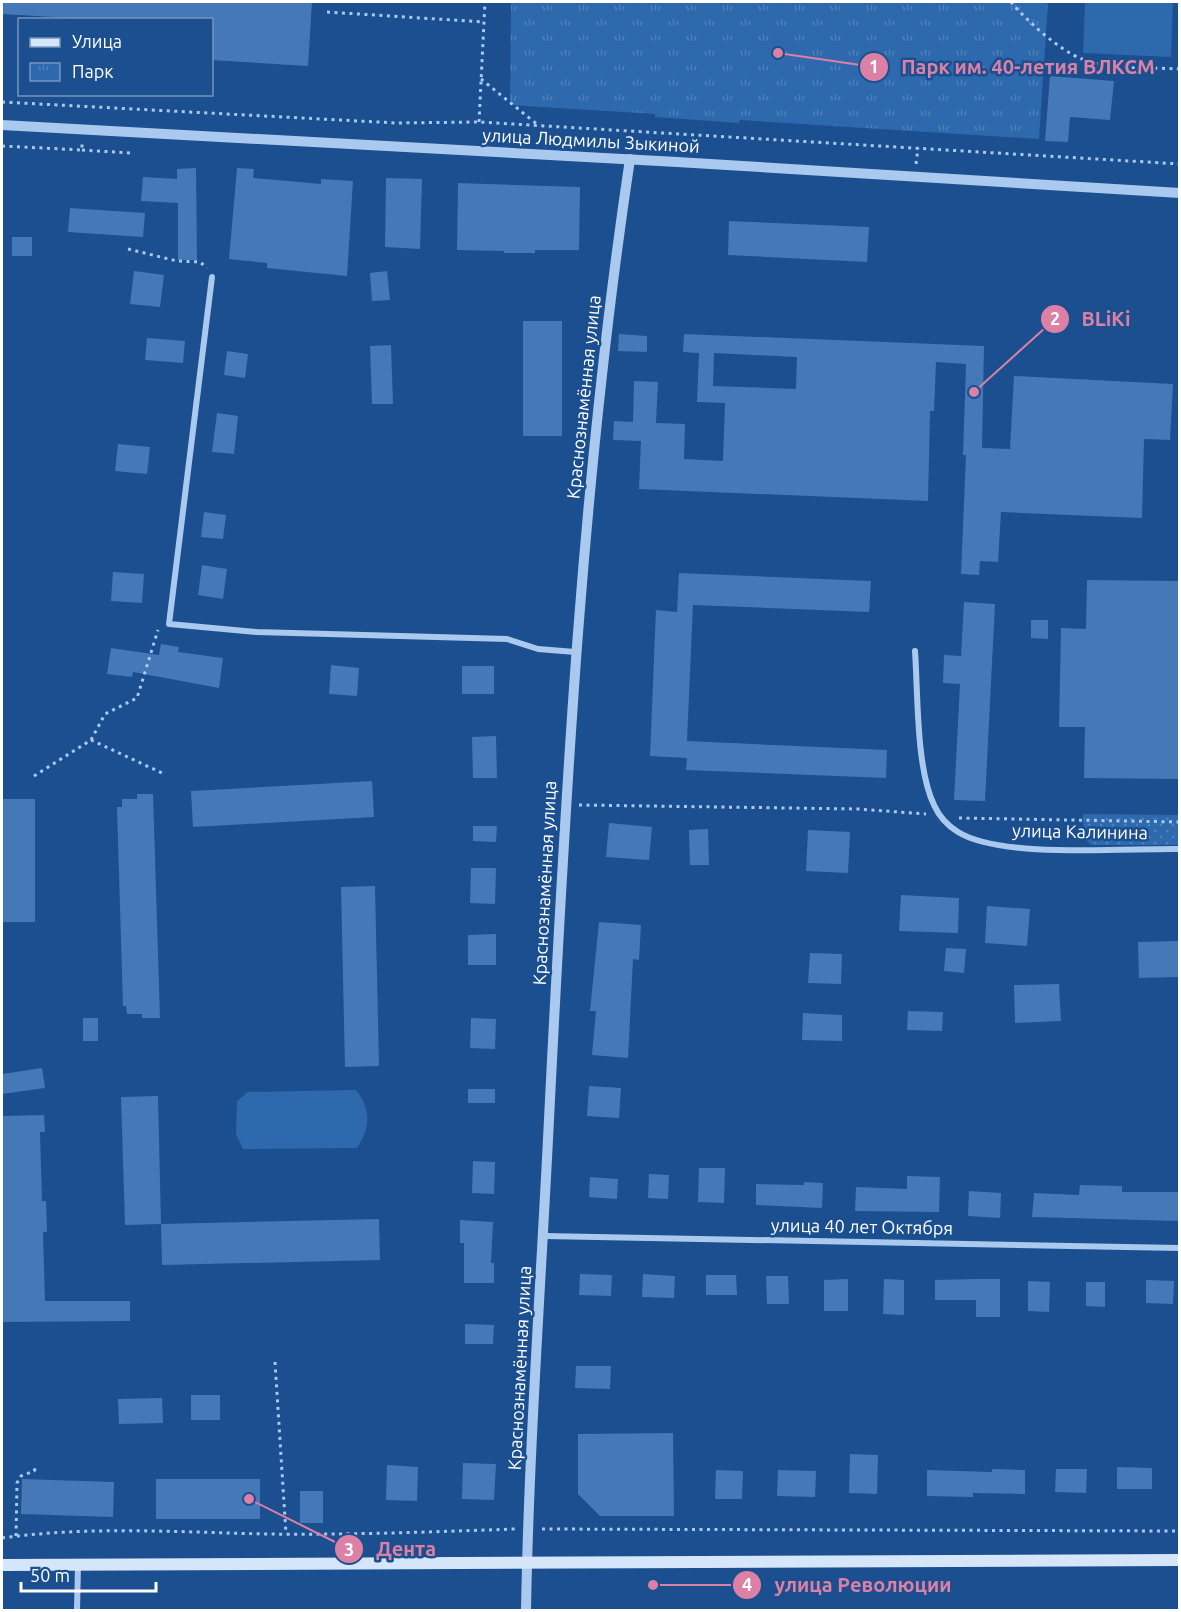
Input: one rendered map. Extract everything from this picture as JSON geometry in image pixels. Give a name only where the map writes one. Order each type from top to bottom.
[{"type":"main road","points":[[2,1565],[1179,1560]]},
{"type":"street","name":"улица Людмилы Зыкиной","points":[[2,126],[630,159],[1179,193]]},
{"type":"street","name":"Краснознамённая улица","points":[[526,1611],[565,804],[575,652],[608,321],[630,159]]},
{"type":"street","points":[[212,277],[169,624],[279,633],[507,639],[538,649],[575,652]]},
{"type":"street","name":"улица Калинина","points":[[915,651],[926,775],[934,805],[941,816],[958,833],[1014,847],[1179,849]]},
{"type":"street","name":"улица 40 лет Октября","points":[[544,1236],[1179,1248]]},
{"type":"street","points":[[77,1611],[78,1565]]},
{"type":"path","points":[[479,122],[485,2]]},
{"type":"path","points":[[485,7],[490,2]]},
{"type":"path","points":[[1011,2],[1022,15],[1082,59],[1101,64],[1179,69]]},
{"type":"path","points":[[327,12],[484,22]]},
{"type":"path","points":[[481,79],[538,125]]},
{"type":"path","points":[[2,102],[396,123],[479,122],[538,125],[1179,164]]},
{"type":"path","points":[[82,150],[130,153]]},
{"type":"path","points":[[128,249],[177,261],[200,262],[205,265],[212,277]]},
{"type":"path","points":[[34,776],[91,740],[105,714],[137,698],[153,638],[161,627],[169,624]]},
{"type":"path","points":[[91,740],[162,773]]},
{"type":"path","points":[[565,804],[858,809],[993,820],[1179,822]]},
{"type":"path","points":[[275,1362],[285,1534]]},
{"type":"path","points":[[15,1536],[17,1483],[21,1476],[34,1471],[37,1465]]},
{"type":"path","points":[[2,1538],[149,1531],[285,1534],[529,1529],[1179,1531]]},
{"type":"green space","points":[[511,2],[1048,2],[1039,139],[740,120],[739,123],[655,117],[655,114],[510,105]]},
{"type":"green space","points":[[1085,2],[1173,2],[1171,57],[1083,53]]},
{"type":"green space","points":[[1083,814],[1179,815],[1179,845],[1091,845],[1084,838]]},
{"type":"green space","points":[[356,1090],[367,1111],[367,1126],[357,1148],[243,1149],[236,1134],[237,1101],[248,1092]]},
{"type":"building","points":[[2,2],[312,2],[308,66],[213,60],[213,18],[70,18],[2,14]]},
{"type":"building","points":[[1050,76],[1114,81],[1110,120],[1070,117],[1068,142],[1045,141]]},
{"type":"building","points":[[196,168],[197,260],[178,260],[178,203],[141,201],[143,177],[177,179],[177,169]]},
{"type":"building","points":[[237,168],[254,169],[253,178],[321,184],[321,179],[353,181],[347,276],[267,268],[267,263],[229,259]]},
{"type":"building","points":[[386,178],[422,179],[420,249],[385,247]]},
{"type":"building","points":[[458,183],[580,187],[579,250],[504,253],[504,251],[457,250]]},
{"type":"building","points":[[70,208],[145,213],[143,237],[68,232]]},
{"type":"building","points":[[729,221],[869,227],[867,262],[728,255]]},
{"type":"building","points":[[12,237],[32,237],[32,256],[12,256]]},
{"type":"building","points":[[134,271],[164,275],[160,307],[130,304]]},
{"type":"building","points":[[387,271],[390,300],[372,301],[370,273]]},
{"type":"building","points":[[523,321],[562,321],[562,436],[523,436]]},
{"type":"building","points":[[619,334],[647,336],[647,352],[618,351]]},
{"type":"building","points":[[684,334],[984,346],[982,448],[1010,449],[1014,376],[1173,384],[1170,440],[1144,439],[1142,518],[1001,512],[998,562],[980,561],[979,575],[961,574],[966,455],[963,455],[966,364],[936,362],[934,411],[930,411],[928,501],[639,489],[641,441],[613,440],[614,421],[633,422],[634,381],[658,382],[656,423],[685,424],[684,459],[723,461],[725,403],[697,402],[699,353],[683,352]],"holes":[[[714,353],[797,357],[796,389],[713,386]]]},
{"type":"building","points":[[147,338],[185,341],[183,363],[145,360]]},
{"type":"building","points":[[391,345],[393,404],[372,404],[370,346]]},
{"type":"building","points":[[227,351],[248,354],[245,378],[224,375]]},
{"type":"building","points":[[217,413],[238,416],[234,454],[212,452]]},
{"type":"building","points":[[118,444],[150,447],[147,474],[115,471]]},
{"type":"building","points":[[204,512],[226,515],[223,539],[201,537]]},
{"type":"building","points":[[202,565],[227,569],[223,599],[198,595]]},
{"type":"building","points":[[113,572],[144,574],[142,603],[111,601]]},
{"type":"building","points":[[679,573],[871,581],[869,612],[693,605],[687,741],[887,750],[886,778],[686,770],[687,758],[650,756],[656,610],[677,612]]},
{"type":"building","points":[[1087,580],[1179,581],[1179,779],[1084,778],[1085,727],[1059,727],[1061,628],[1086,629]]},
{"type":"building","points":[[964,602],[995,604],[985,801],[954,800],[960,684],[943,683],[944,655],[961,656]]},
{"type":"building","points":[[1031,620],[1048,620],[1048,639],[1031,638]]},
{"type":"building","points":[[161,644],[179,647],[178,652],[223,658],[219,688],[133,672],[132,677],[107,674],[111,648],[159,655]]},
{"type":"building","points":[[331,665],[359,668],[357,696],[329,694]]},
{"type":"building","points":[[462,666],[494,666],[494,694],[462,694]]},
{"type":"building","points":[[496,736],[497,778],[473,778],[472,737]]},
{"type":"building","points":[[372,781],[374,817],[193,827],[191,791]]},
{"type":"building","points":[[137,794],[153,794],[160,1018],[142,1018],[142,1014],[127,1014],[126,1006],[123,1006],[117,807],[122,807],[122,799],[137,799]]},
{"type":"building","points":[[2,799],[35,799],[35,922],[2,922]]},
{"type":"building","points":[[609,823],[652,827],[649,860],[606,857]]},
{"type":"building","points":[[473,826],[497,826],[496,842],[473,841]]},
{"type":"building","points":[[708,829],[709,865],[690,865],[689,830]]},
{"type":"building","points":[[808,830],[850,832],[848,873],[806,871]]},
{"type":"building","points":[[471,868],[496,868],[495,904],[470,903]]},
{"type":"building","points":[[375,886],[379,1066],[345,1067],[341,887]]},
{"type":"building","points":[[901,895],[959,898],[958,933],[899,931]]},
{"type":"building","points":[[987,906],[1030,909],[1027,946],[985,943]]},
{"type":"building","points":[[599,922],[641,925],[639,960],[633,959],[628,1058],[592,1055],[596,1011],[590,1011]]},
{"type":"building","points":[[496,934],[496,965],[468,965],[468,935]]},
{"type":"building","points":[[1179,941],[1179,977],[1139,978],[1138,942]]},
{"type":"building","points":[[946,948],[966,949],[964,973],[944,971]]},
{"type":"building","points":[[810,953],[842,954],[841,984],[808,983]]},
{"type":"building","points":[[1059,984],[1061,1021],[1015,1023],[1014,985]]},
{"type":"building","points":[[908,1011],[943,1012],[942,1031],[907,1030]]},
{"type":"building","points":[[803,1013],[842,1015],[842,1041],[802,1040]]},
{"type":"building","points":[[83,1018],[98,1018],[98,1041],[83,1041]]},
{"type":"building","points":[[471,1018],[496,1019],[495,1049],[470,1048]]},
{"type":"building","points":[[42,1068],[45,1088],[2,1094],[2,1074]]},
{"type":"building","points":[[589,1086],[621,1088],[619,1118],[587,1116]]},
{"type":"building","points":[[468,1089],[495,1089],[495,1103],[468,1103]]},
{"type":"building","points":[[158,1096],[161,1224],[125,1225],[121,1097]]},
{"type":"building","points":[[44,1115],[45,1132],[40,1132],[42,1201],[46,1201],[47,1232],[43,1232],[45,1301],[130,1301],[130,1321],[2,1322],[2,1116]]},
{"type":"building","points":[[473,1161],[495,1162],[494,1194],[472,1193]]},
{"type":"building","points":[[699,1168],[725,1168],[724,1203],[698,1202]]},
{"type":"building","points":[[649,1174],[669,1175],[668,1199],[648,1198]]},
{"type":"building","points":[[907,1176],[940,1177],[939,1212],[855,1211],[856,1187],[907,1189]]},
{"type":"building","points":[[590,1177],[618,1179],[617,1199],[589,1197]]},
{"type":"building","points":[[804,1182],[823,1183],[822,1208],[756,1205],[756,1184],[804,1185]]},
{"type":"building","points":[[1080,1185],[1122,1186],[1122,1192],[1179,1192],[1179,1221],[1032,1217],[1034,1193],[1079,1195]]},
{"type":"building","points":[[969,1191],[1001,1193],[1000,1218],[968,1216]]},
{"type":"building","points":[[379,1219],[380,1260],[162,1265],[161,1224]]},
{"type":"building","points":[[460,1220],[493,1222],[491,1263],[494,1263],[494,1283],[464,1283],[464,1243],[460,1243]]},
{"type":"building","points":[[580,1274],[612,1275],[611,1296],[579,1295]]},
{"type":"building","points":[[643,1274],[675,1276],[674,1298],[642,1297]]},
{"type":"building","points":[[706,1275],[736,1275],[737,1295],[706,1295]]},
{"type":"building","points":[[766,1276],[788,1276],[789,1304],[767,1304]]},
{"type":"building","points":[[848,1279],[848,1311],[824,1311],[824,1280]]},
{"type":"building","points":[[884,1279],[904,1280],[904,1315],[883,1314]]},
{"type":"building","points":[[1000,1279],[1000,1317],[976,1317],[976,1300],[935,1300],[935,1280]]},
{"type":"building","points":[[1146,1280],[1174,1281],[1173,1304],[1146,1303]]},
{"type":"building","points":[[1028,1281],[1050,1282],[1049,1312],[1028,1311]]},
{"type":"building","points":[[1086,1282],[1105,1282],[1105,1307],[1086,1306]]},
{"type":"building","points":[[465,1324],[494,1325],[493,1344],[465,1344]]},
{"type":"building","points":[[576,1366],[611,1366],[610,1389],[575,1388]]},
{"type":"building","points":[[191,1395],[220,1395],[220,1420],[191,1420]]},
{"type":"building","points":[[162,1398],[163,1423],[119,1424],[118,1399]]},
{"type":"building","points":[[673,1433],[674,1516],[600,1516],[578,1494],[578,1434]]},
{"type":"building","points":[[850,1454],[878,1455],[877,1494],[849,1493]]},
{"type":"building","points":[[463,1463],[496,1464],[494,1500],[462,1499]]},
{"type":"building","points":[[387,1465],[418,1467],[417,1501],[386,1500]]},
{"type":"building","points":[[1117,1467],[1152,1468],[1152,1489],[1117,1489]]},
{"type":"building","points":[[992,1469],[1025,1470],[1025,1494],[973,1493],[973,1497],[927,1496],[927,1470],[992,1472]]},
{"type":"building","points":[[1056,1469],[1087,1469],[1086,1493],[1055,1492]]},
{"type":"building","points":[[716,1470],[743,1471],[742,1499],[715,1499]]},
{"type":"building","points":[[778,1470],[816,1471],[815,1497],[777,1496]]},
{"type":"building","points":[[22,1479],[114,1482],[113,1517],[21,1514]]},
{"type":"building","points":[[156,1479],[260,1479],[260,1519],[156,1519]]},
{"type":"building","points":[[300,1491],[323,1491],[323,1523],[300,1523]]},
{"type":"place","name":"Парк им. 40-летия ВЛКСМ","points":[[778,53]]},
{"type":"place","name":"BLiKi","points":[[974,392]]},
{"type":"place","name":"Дента","points":[[249,1499]]},
{"type":"place","name":"улица Революции","points":[[653,1585]]}]
